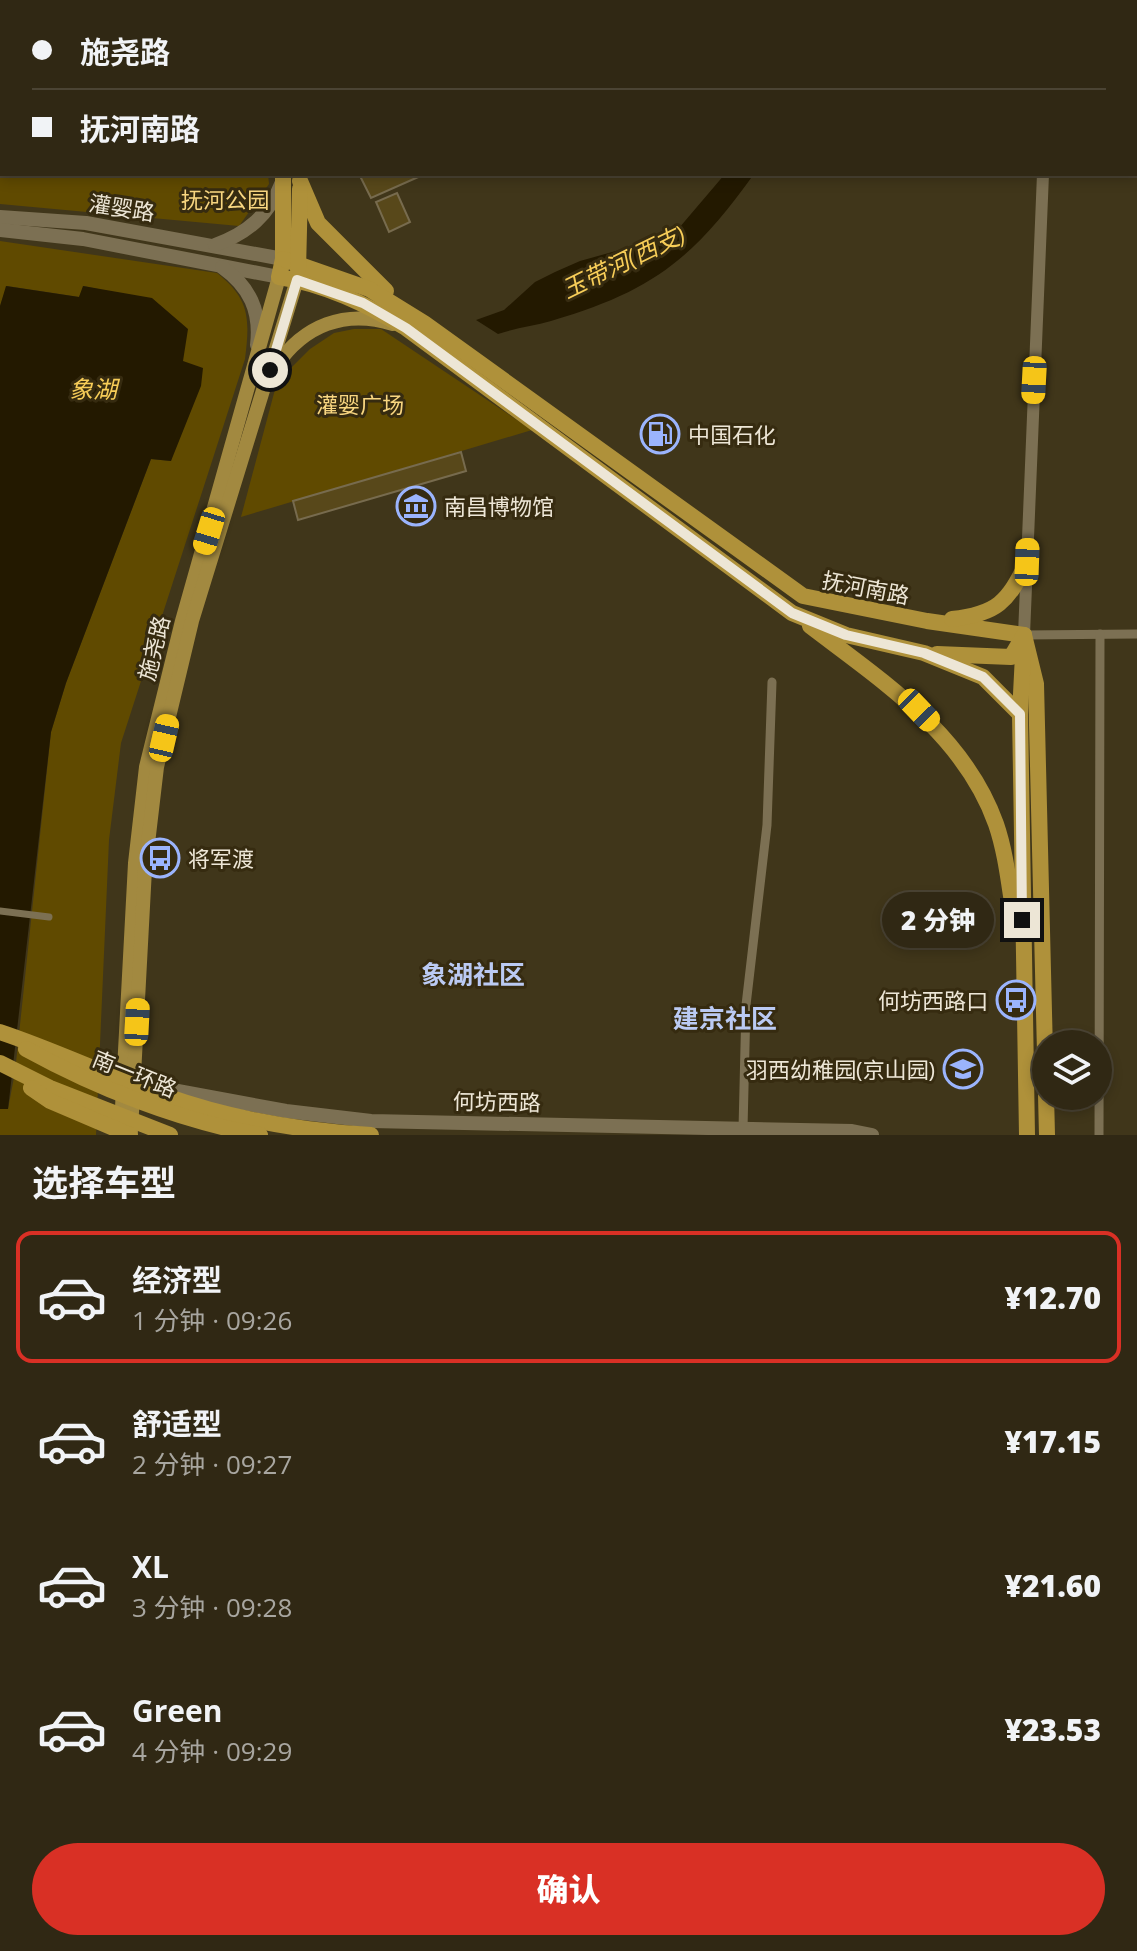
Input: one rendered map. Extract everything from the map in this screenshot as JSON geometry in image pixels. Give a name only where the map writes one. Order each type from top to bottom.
[{"type":"highway","points":[[279,277],[293,267],[291,177]]},
{"type":"highway","points":[[291,177],[318,223],[369,276],[424,323]]},
{"type":"highway","name":"抚河南路","points":[[293,267],[369,289],[424,323],[803,596],[927,621],[1024,635]]},
{"type":"highway","name":"抚河南路","points":[[293,267],[406,328],[792,613],[846,635],[924,653],[983,677],[1020,714]]},
{"type":"highway","points":[[927,621],[975,616],[998,607],[1013,593],[1027,562]]},
{"type":"highway","points":[[792,613],[919,710],[949,742],[980,790],[997,825],[1024,981]]},
{"type":"highway","points":[[924,653],[1011,657],[1024,635]]},
{"type":"highway","points":[[1024,635],[1020,714],[1027,1135]]},
{"type":"highway","points":[[1024,635],[1036,684],[1047,1135]]},
{"type":"highway","points":[[0,1033],[49,1048],[167,1097],[236,1115],[332,1133],[371,1135]]},
{"type":"highway","name":"南一环路","points":[[0,1033],[51,1062],[166,1110],[260,1135]]},
{"type":"highway","points":[[0,1065],[50,1101],[130,1135]]},
{"type":"highway","name":"南一环路","points":[[0,1065],[170,1135]]},
{"type":"main road","points":[[215,245],[245,232],[261,218],[291,177]]},
{"type":"main road","name":"灌婴路","points":[[0,217],[86,223],[215,245],[293,267]]},
{"type":"main road","name":"灌婴路","points":[[0,230],[83,239],[279,277]]},
{"type":"main road","points":[[219,265],[237,278],[252,298],[257,323],[260,378]]},
{"type":"main road","name":"施尧路","points":[[130,1135],[135,863],[146,767],[182,621],[293,267]]},
{"type":"main road","name":"施尧路","points":[[260,378],[279,277]]},
{"type":"main road","points":[[260,378],[318,326],[338,318],[359,318],[406,328]]},
{"type":"main road","name":"施尧路","points":[[121,1135],[129,1082]]},
{"type":"main road","name":"何坊西路","points":[[129,1082],[286,1111],[371,1121],[852,1131],[872,1135]]},
{"type":"street","points":[[1043,176],[1024,635],[1137,634]]},
{"type":"street","points":[[1099,1135],[1100,634]]},
{"type":"street","points":[[743,1129],[746,1005],[767,825],[772,682]]},
{"type":"street","points":[[0,911],[49,917]]},
{"type":"green space","name":"抚河公园","points":[[0,176],[268,176],[269,184],[239,226],[0,204]]},
{"type":"green space","points":[[0,241],[217,273],[242,301],[247,321],[245,359],[121,743],[109,840],[96,1135],[0,1135],[0,1109],[8,1109],[15,1072],[51,732],[66,683],[151,459],[171,461],[183,361],[107,291],[84,286],[79,297],[7,286],[0,306]]},
{"type":"green space","name":"灌婴广场","points":[[381,329],[532,430],[241,517],[277,382],[310,349],[334,333]]},
{"type":"water","name":"玉带河(西支)","points":[[723,176],[752,176],[711,229],[690,250],[644,284],[587,310],[498,334],[476,320],[504,310],[535,282],[555,272],[580,261],[659,239],[679,228]]},
{"type":"water","name":"象湖","points":[[6,286],[79,297],[83,286],[152,298],[188,329],[183,361],[203,368],[201,386],[171,461],[151,459],[66,683],[51,732],[8,1109],[0,1109],[0,306]]},
{"type":"building","points":[[360,176],[420,176],[371,198]]},
{"type":"building","points":[[397,193],[410,222],[389,232],[376,202]]},
{"type":"building","points":[[461,452],[466,471],[298,520],[293,501]]},
{"type":"place","name":"中国石化","points":[[660,434]]},
{"type":"place","name":"南昌博物馆","points":[[416,506]]},
{"type":"place","name":"将军渡","points":[[160,858]]},
{"type":"place","name":"何坊西路口","points":[[1016,1000]]},
{"type":"place","name":"羽西幼稚园(京山园)","points":[[963,1069]]},
{"type":"district","name":"象湖社区","points":[[473,974]]},
{"type":"district","name":"建京社区","points":[[725,1018]]},
{"type":"route","points":[[270,370],[297,280],[363,303],[406,328],[792,613],[846,635],[924,653],[983,677],[1020,714],[1022,920]]}]
